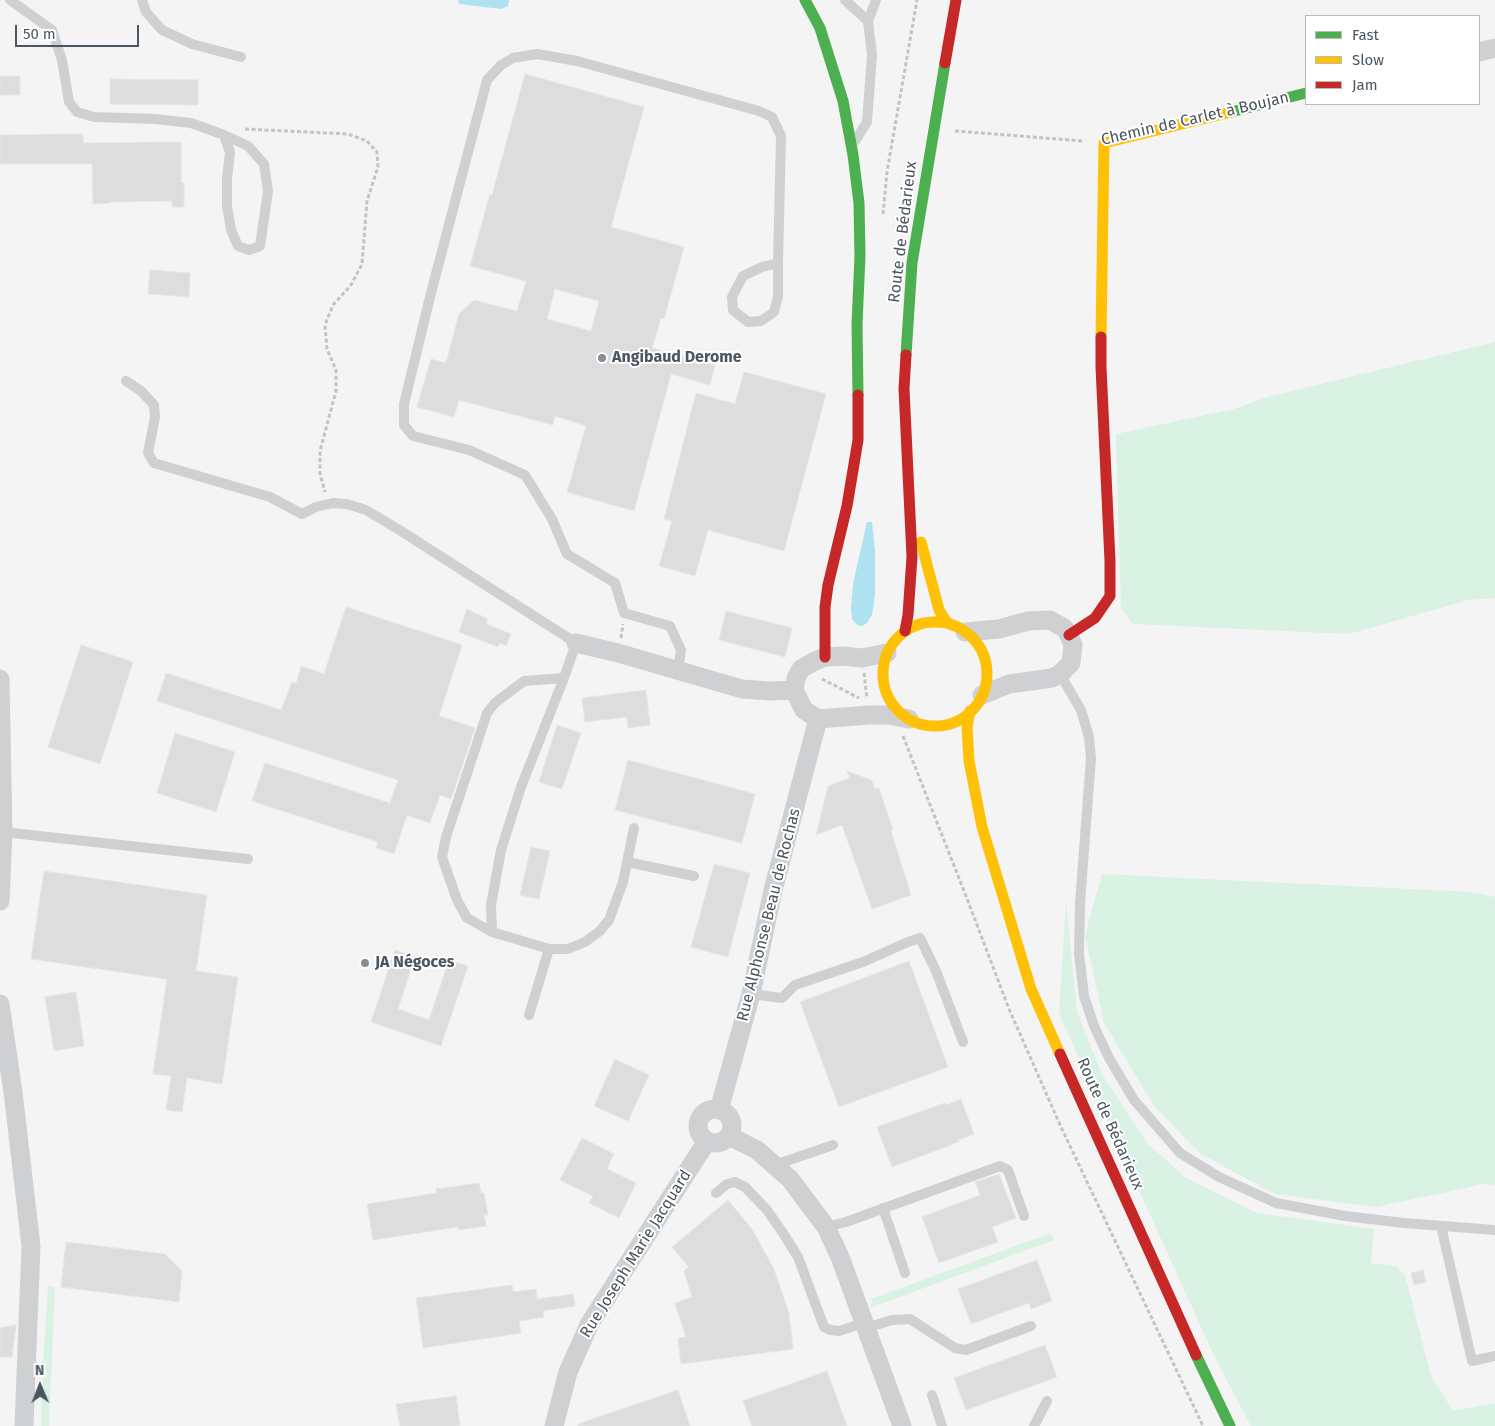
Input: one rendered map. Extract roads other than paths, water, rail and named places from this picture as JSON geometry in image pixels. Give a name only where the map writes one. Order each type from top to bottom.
[{"type":"main road","points":[[805,0],[820,28],[844,101],[859,203],[858,440],[847,506],[828,585],[825,607],[825,657]]},
{"type":"main road","name":"Route de Bédarieux","points":[[905,631],[912,557],[904,389],[912,263],[956,0]]},
{"type":"main road","name":"Chemin de Carlet à Boujan","points":[[1069,635],[1095,618],[1110,596],[1101,367],[1104,143],[1305,93]]},
{"type":"main road","name":"Route de Bédarieux","points":[[910,500],[939,610],[947,623]]},
{"type":"main road","points":[[932,622],[947,623],[965,632],[976,641],[986,667],[986,682],[982,695],[970,711],[958,720],[930,725],[919,723],[905,725],[888,697],[883,683],[883,668],[887,653],[894,641],[905,631],[918,625],[932,622]]},
{"type":"main road","name":"Route de Bédarieux","points":[[970,711],[967,727],[969,761],[982,826],[1031,989],[1230,1426]]},
{"type":"main road","points":[[930,725],[942,738]]},
{"type":"main road","name":"Route de Bédarieux","points":[[959,772],[982,826]]},
{"type":"street","points":[[1480,52],[1495,48]]},
{"type":"street","points":[[965,632],[999,629],[1040,619],[1050,620],[1064,628],[1073,646],[1071,663],[1060,674],[1052,678],[1009,684],[982,695]]},
{"type":"street","points":[[576,644],[618,653],[742,689],[794,690]]},
{"type":"street","points":[[887,653],[862,658],[825,657],[802,669],[796,678],[794,690],[804,710],[818,720],[889,715],[905,725]]},
{"type":"street","points":[[0,678],[3,832],[0,901]]},
{"type":"street","name":"Rue Alphonse Beau de Rochas","points":[[719,1110],[751,994],[773,890],[818,720]]},
{"type":"street","points":[[0,1004],[13,1092],[31,1246],[24,1426]]},
{"type":"street","points":[[719,1110],[725,1113],[732,1124],[729,1136],[719,1143],[707,1141],[699,1132],[700,1120],[708,1111],[719,1110]]},
{"type":"street","points":[[729,1136],[757,1150],[790,1179],[826,1227],[840,1257],[902,1426]]},
{"type":"street","name":"Rue Joseph Marie Jacquard","points":[[554,1426],[568,1372],[590,1323],[707,1141]]},
{"type":"lane","points":[[10,0],[52,30],[62,60],[69,102],[77,112],[94,117],[190,122],[224,135],[248,146],[264,164],[268,191],[260,246],[249,250],[238,246],[232,230],[227,206],[227,178],[230,152],[224,135]]},
{"type":"lane","points":[[142,0],[146,12],[162,30],[192,44],[241,57]]},
{"type":"lane","points":[[845,0],[868,21]]},
{"type":"lane","points":[[852,146],[867,122],[872,55],[868,21],[876,0]]},
{"type":"lane","points":[[678,670],[682,650],[670,626],[624,613],[615,583],[567,554],[552,518],[525,474],[470,450],[413,436],[404,426],[404,404],[431,293],[488,80],[501,65],[513,58],[537,54],[577,61],[759,111],[772,117],[780,136],[778,297],[774,312],[761,321],[748,322],[733,310],[732,297],[743,276],[762,267],[778,263]]},
{"type":"lane","points":[[126,381],[141,390],[154,405],[155,417],[148,452],[154,463],[270,497],[302,514],[316,507],[329,504],[347,504],[366,510],[576,644],[521,787],[501,850],[491,905],[492,932]]},
{"type":"lane","points":[[1060,674],[1081,710],[1089,737],[1091,758],[1080,903],[1079,954],[1084,996],[1094,1026],[1109,1058],[1134,1100],[1180,1153],[1219,1177],[1276,1203],[1345,1216],[1495,1230]]},
{"type":"lane","points":[[564,678],[524,681],[495,703],[487,714],[446,837],[442,857],[457,900],[467,918],[492,932],[549,949],[568,950],[585,942],[600,931],[609,920],[623,882],[634,828]]},
{"type":"lane","points":[[3,832],[248,859]]},
{"type":"lane","points":[[627,862],[694,876]]},
{"type":"lane","points":[[751,994],[782,998],[795,985],[862,962],[920,938],[936,971],[963,1042]]},
{"type":"lane","points":[[529,1015],[549,949]]},
{"type":"lane","points":[[775,1166],[833,1146]]},
{"type":"lane","points":[[826,1227],[846,1222],[1000,1166],[1008,1170],[1024,1216]]},
{"type":"lane","points":[[716,1193],[727,1184],[735,1182],[745,1187],[767,1210],[798,1257],[824,1327],[830,1330],[839,1332],[892,1320],[910,1319],[955,1348],[966,1350],[1031,1326]]},
{"type":"lane","points":[[884,1208],[905,1273]]},
{"type":"lane","points":[[1441,1226],[1472,1361],[1495,1356]]},
{"type":"lane","points":[[932,1395],[942,1426]]},
{"type":"lane","points":[[1034,1426],[1047,1402]]},
{"type":"water","points":[[458,0],[509,0],[508,6],[501,9],[459,4]]},
{"type":"water","points":[[867,522],[872,522],[875,551],[875,595],[872,615],[867,623],[862,626],[857,625],[852,619],[851,607],[853,584]]},
{"type":"place","name":"Angibaud Derome","points":[[602,358]]},
{"type":"place","name":"JA Négoces","points":[[365,963]]}]
